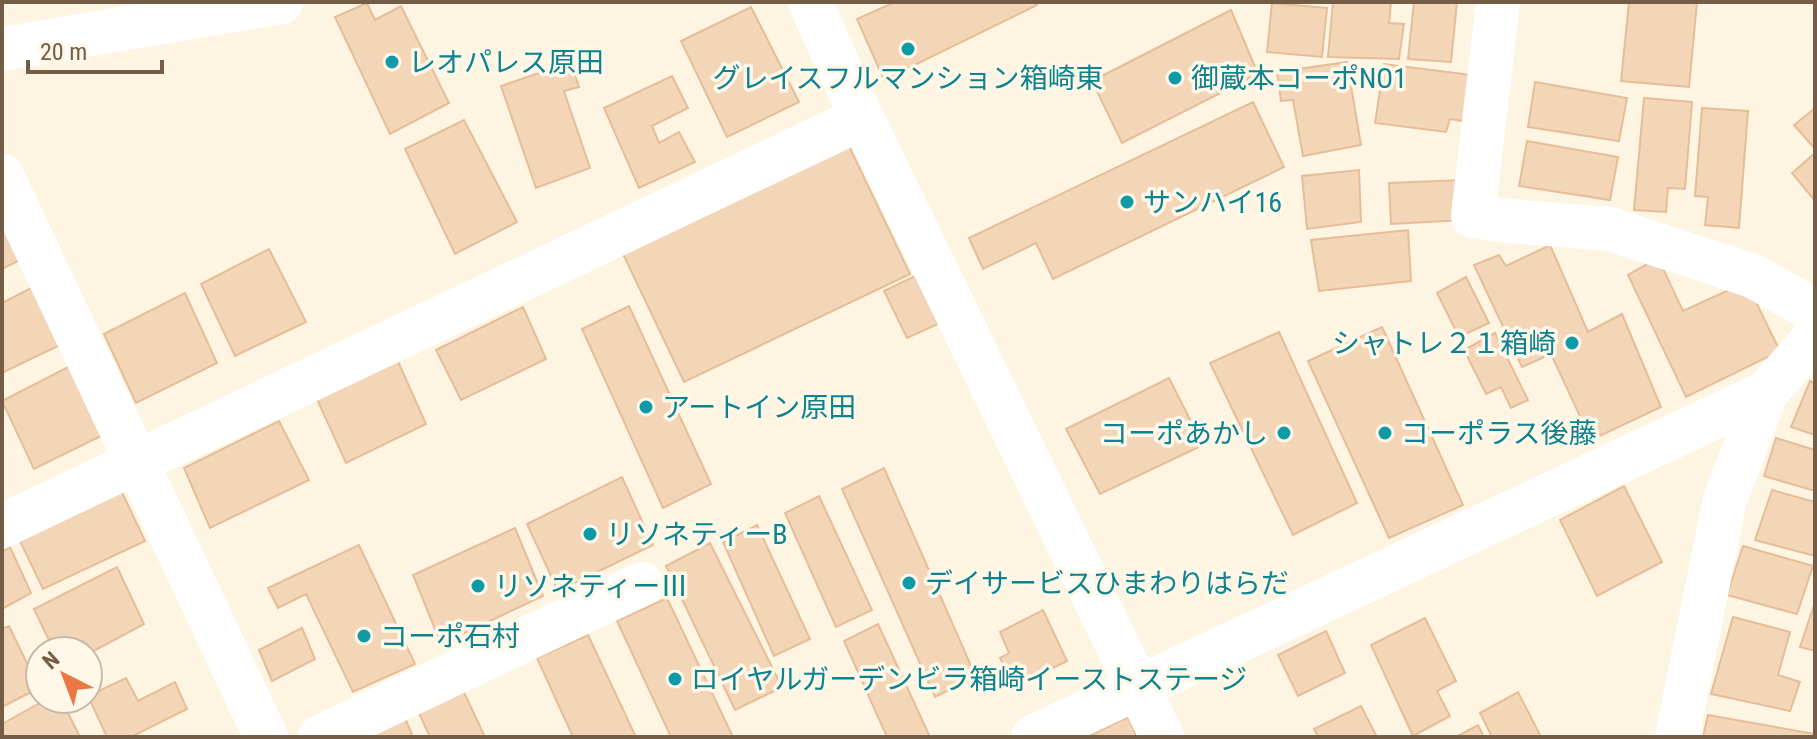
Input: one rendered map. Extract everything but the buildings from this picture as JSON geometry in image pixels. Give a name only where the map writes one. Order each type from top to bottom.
[{"type":"street","points":[[2,49],[281,2]]},
{"type":"street","points":[[810,2],[862,118],[1162,737]]},
{"type":"street","points":[[1498,2],[1473,216],[1610,229],[1753,276],[1815,311]]},
{"type":"street","points":[[2,526],[862,118]]},
{"type":"street","points":[[2,176],[266,737]]},
{"type":"street","points":[[1677,737],[1725,499],[1766,393],[1815,337]]},
{"type":"street","points":[[1033,737],[1766,393]]},
{"type":"street","points":[[320,737],[642,584]]},
{"type":"place","name":"グレイスフルマンション箱崎東","points":[[908,49]]},
{"type":"place","name":"レオパレス原田","points":[[392,62]]},
{"type":"place","name":"御蔵本コーポNO1","points":[[1175,78]]},
{"type":"place","name":"サンハイ16","points":[[1127,202]]},
{"type":"place","name":"シャトレ２１箱崎","points":[[1572,343]]},
{"type":"place","name":"アートイン原田","points":[[646,407]]},
{"type":"place","name":"コーポあかし","points":[[1284,433]]},
{"type":"place","name":"コーポラス後藤","points":[[1385,433]]},
{"type":"place","name":"リソネティーB","points":[[590,534]]},
{"type":"place","name":"デイサービスひまわりはらだ","points":[[909,583]]},
{"type":"place","name":"リソネティーⅢ","points":[[478,586]]},
{"type":"place","name":"コーポ石村","points":[[364,636]]},
{"type":"place","name":"ロイヤルガーデンビラ箱崎イーストステージ","points":[[675,679]]}]
